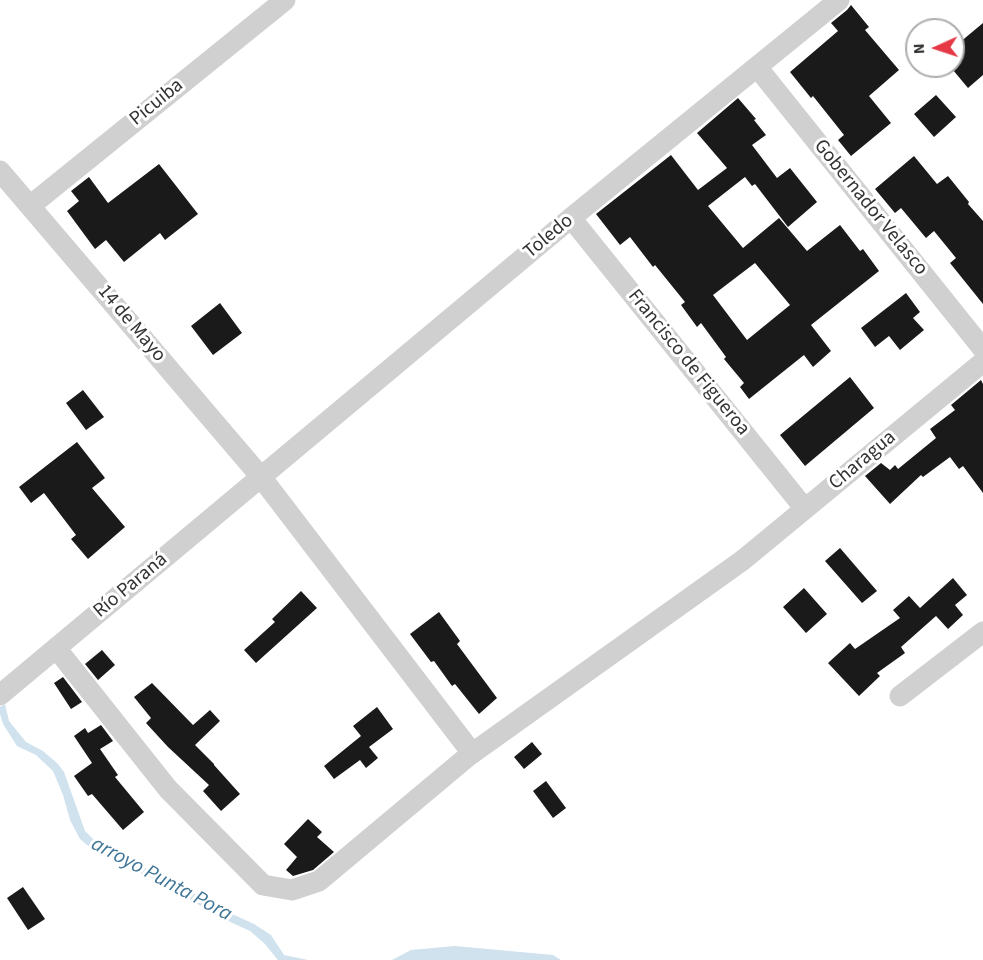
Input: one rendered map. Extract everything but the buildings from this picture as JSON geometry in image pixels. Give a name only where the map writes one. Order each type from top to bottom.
[{"type":"street","name":"Picuiba","points":[[30,206],[285,0]]},
{"type":"street","name":"Toledo","points":[[261,477],[571,218],[839,0]]},
{"type":"street","name":"Gobernador Velasco","points":[[757,67],[983,349]]},
{"type":"street","name":"14 de Mayo","points":[[0,171],[261,477],[472,753],[467,757]]},
{"type":"street","name":"Francisco de Figueroa","points":[[571,218],[805,509]]},
{"type":"street","name":"Charagua","points":[[56,648],[168,789],[263,885],[292,890],[319,881],[467,757],[743,560],[983,362]]},
{"type":"street","name":"Río Paraná","points":[[0,695],[261,477]]},
{"type":"street","points":[[900,696],[983,632]]},
{"type":"water","name":"arroyo Punta Pora","points":[[5,704],[9,721],[26,742],[43,751],[64,772],[85,831],[93,839],[127,861],[166,876],[217,907],[254,924],[271,935],[284,955],[308,960],[278,960],[250,931],[215,915],[164,883],[130,869],[87,845],[80,839],[70,820],[53,771],[36,755],[17,746],[3,724],[0,707]]},
{"type":"water","points":[[455,946],[553,955],[561,960],[392,960],[411,950]]}]
